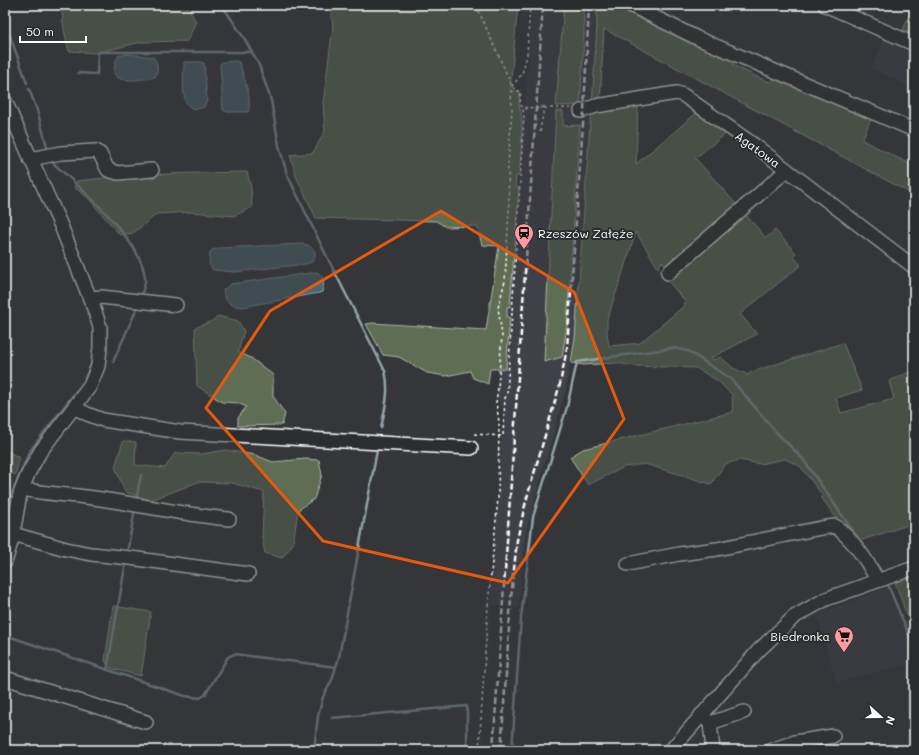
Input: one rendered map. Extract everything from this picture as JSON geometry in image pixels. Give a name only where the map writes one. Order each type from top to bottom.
[{"type":"street","points":[[630,5],[697,38],[914,130]]},
{"type":"street","points":[[825,5],[914,44]]},
{"type":"street","name":"Agatowa","points":[[581,111],[596,106],[677,93],[683,95],[787,170],[914,267]]},
{"type":"street","points":[[5,102],[8,116],[61,226],[100,327],[98,366],[90,386],[40,452],[28,474],[22,489],[13,534],[5,562]]},
{"type":"street","points":[[30,159],[61,153],[96,151],[100,154],[108,170],[118,173],[152,170]]},
{"type":"street","points":[[668,274],[787,170]]},
{"type":"street","points":[[90,298],[176,305]]},
{"type":"street","points":[[74,407],[103,420],[180,432],[471,448]]},
{"type":"street","points":[[22,489],[32,492],[86,497],[203,517],[229,519]]},
{"type":"street","points":[[628,564],[679,554],[717,549],[835,526],[845,534],[873,572],[881,579]]},
{"type":"street","points":[[13,534],[66,549],[91,554],[248,574]]},
{"type":"street","points":[[671,750],[706,719],[758,651],[794,617],[826,599],[914,568]]},
{"type":"street","points":[[5,678],[146,722]]},
{"type":"street","points":[[706,719],[744,712]]},
{"type":"street","points":[[706,719],[713,750]]},
{"type":"street","points":[[771,750],[795,742],[833,736]]},
{"type":"path","points":[[474,434],[503,436],[505,398],[507,395],[524,116],[523,107],[520,105],[521,91],[515,90],[512,86],[476,5]]},
{"type":"path","points":[[479,750],[488,606],[498,498],[499,422],[496,402],[502,335],[498,308],[505,281],[509,210],[508,165],[512,86],[522,74],[527,55],[530,5]]},
{"type":"path","points":[[523,109],[526,109],[526,107],[541,108],[541,105],[544,106],[544,108],[580,108],[581,111]]},
{"type":"path","points":[[540,133],[541,116],[544,112],[544,108]]},
{"type":"highlighted area","points":[[441,211],[574,292],[624,419],[508,583],[323,541],[206,408],[270,311]]},
{"type":"shaded area","points":[[532,5],[597,5],[597,25],[575,338],[566,389],[525,536],[519,608],[491,604],[503,408],[496,398],[512,102],[525,104]]},
{"type":"shaded area","points":[[886,35],[914,47],[914,88],[871,69]]},
{"type":"shaded area","points":[[887,588],[914,651],[914,662],[836,683],[817,614]]},
{"type":"green space","points":[[61,5],[187,5],[196,22],[187,41],[141,42],[96,53],[69,51],[64,30]]},
{"type":"green space","points":[[329,5],[518,5],[510,90],[520,92],[519,107],[522,119],[522,140],[519,176],[516,176],[515,187],[519,188],[510,307],[507,307],[507,317],[510,318],[506,369],[490,369],[488,384],[473,378],[470,371],[446,376],[427,373],[399,357],[383,355],[366,324],[372,323],[486,330],[499,246],[482,245],[477,226],[446,227],[436,221],[316,218],[296,176],[290,155],[313,153],[325,131],[323,103],[333,26]]},
{"type":"green space","points":[[564,5],[584,5],[584,37],[580,105],[556,106]]},
{"type":"green space","points":[[597,5],[619,5],[657,25],[735,61],[733,65],[757,77],[770,82],[775,75],[872,116],[862,140],[914,166],[914,195],[604,29],[600,103],[592,105]]},
{"type":"green space","points":[[914,5],[914,34],[903,30]]},
{"type":"green space","points":[[638,104],[636,164],[699,111],[728,132],[695,158],[736,204],[744,205],[671,266],[665,265],[662,261],[658,268],[636,232],[607,320],[609,346],[640,343],[684,306],[685,301],[667,280],[745,214],[766,238],[775,230],[796,253],[793,256],[801,265],[740,314],[757,334],[711,358],[713,360],[721,357],[733,368],[748,375],[751,372],[843,343],[862,390],[836,398],[841,413],[894,399],[889,381],[912,371],[914,376],[914,523],[856,542],[842,526],[821,497],[823,496],[800,466],[785,459],[760,464],[739,460],[725,464],[711,484],[645,464],[624,467],[588,485],[570,457],[583,449],[733,412],[732,395],[718,381],[696,368],[635,366],[616,363],[584,365],[571,363],[575,338],[591,111]]},
{"type":"green space","points":[[556,111],[563,111],[563,126],[580,125],[567,326],[562,357],[544,362]]},
{"type":"green space","points":[[247,172],[251,187],[252,207],[234,216],[192,212],[157,214],[133,233],[120,235],[88,198],[74,187],[77,181],[141,175]]},
{"type":"green space","points":[[218,316],[238,321],[244,331],[238,352],[251,358],[273,375],[273,396],[285,414],[282,425],[238,426],[238,418],[246,407],[238,403],[222,402],[197,386],[195,328],[212,321]]},
{"type":"green space","points":[[123,441],[136,442],[135,465],[165,468],[175,453],[201,454],[226,450],[255,455],[273,462],[305,459],[319,460],[322,475],[314,499],[298,510],[293,544],[282,558],[265,553],[262,538],[264,492],[232,483],[198,482],[151,500],[125,492],[115,467]]},
{"type":"green space","points":[[5,450],[20,458],[15,475],[5,470]]},
{"type":"green space","points":[[914,574],[914,635],[895,582]]},
{"type":"green space","points":[[113,606],[151,612],[141,676],[110,668],[105,661]]},
{"type":"water","points":[[128,54],[153,57],[157,67],[155,77],[125,80],[117,77],[114,70],[118,56]]},
{"type":"water","points":[[184,62],[204,63],[207,100],[204,107],[195,109],[189,107],[186,102],[183,86]]},
{"type":"water","points":[[223,62],[239,62],[247,87],[249,101],[248,112],[227,112],[223,110],[220,64]]},
{"type":"water","points":[[301,244],[308,245],[315,251],[315,256],[312,262],[306,264],[234,272],[213,270],[209,264],[210,252],[220,248]]},
{"type":"water","points":[[317,272],[321,275],[324,283],[322,292],[319,293],[242,307],[229,303],[225,298],[223,290],[231,284]]},
{"type":"waterway","points":[[222,5],[244,38],[259,65],[271,100],[279,146],[287,174],[385,371],[387,392],[381,428]]},
{"type":"waterway","points":[[5,22],[27,83]]},
{"type":"waterway","points":[[78,73],[97,74],[98,52],[252,52]]},
{"type":"waterway","points":[[29,89],[37,110],[48,150]]},
{"type":"waterway","points":[[51,161],[93,200],[122,232],[134,249],[142,265],[145,280],[140,298]]},
{"type":"waterway","points":[[113,362],[138,306]]},
{"type":"waterway","points":[[512,750],[521,618],[533,517],[567,407],[577,362],[673,348],[688,351],[731,379],[776,432],[803,459],[862,544]]},
{"type":"waterway","points":[[11,507],[13,491],[29,452],[84,381],[92,362]]},
{"type":"waterway","points":[[314,750],[318,716],[323,697],[332,680],[339,657],[377,450]]},
{"type":"waterway","points":[[136,500],[141,475]]},
{"type":"waterway","points":[[127,553],[135,509]]},
{"type":"waterway","points":[[5,540],[8,526]]},
{"type":"waterway","points":[[873,560],[882,572]]},
{"type":"waterway","points":[[107,670],[126,561]]},
{"type":"waterway","points":[[888,585],[914,647]]},
{"type":"waterway","points":[[5,635],[185,696],[200,698],[205,695],[228,657],[234,654],[336,667]]},
{"type":"waterway","points":[[332,718],[467,706],[467,750]]},
{"type":"waterway","points":[[184,750],[186,746]]},
{"type":"railway","points":[[493,750],[543,5]]},
{"type":"railway","points":[[501,750],[511,598],[517,540],[526,501],[560,384],[567,348],[584,110],[589,5]]},
{"type":"place","name":"Rzeszów Załęże","points":[[524,250]]},
{"type":"place","name":"Biedronka","points":[[844,653]]}]
